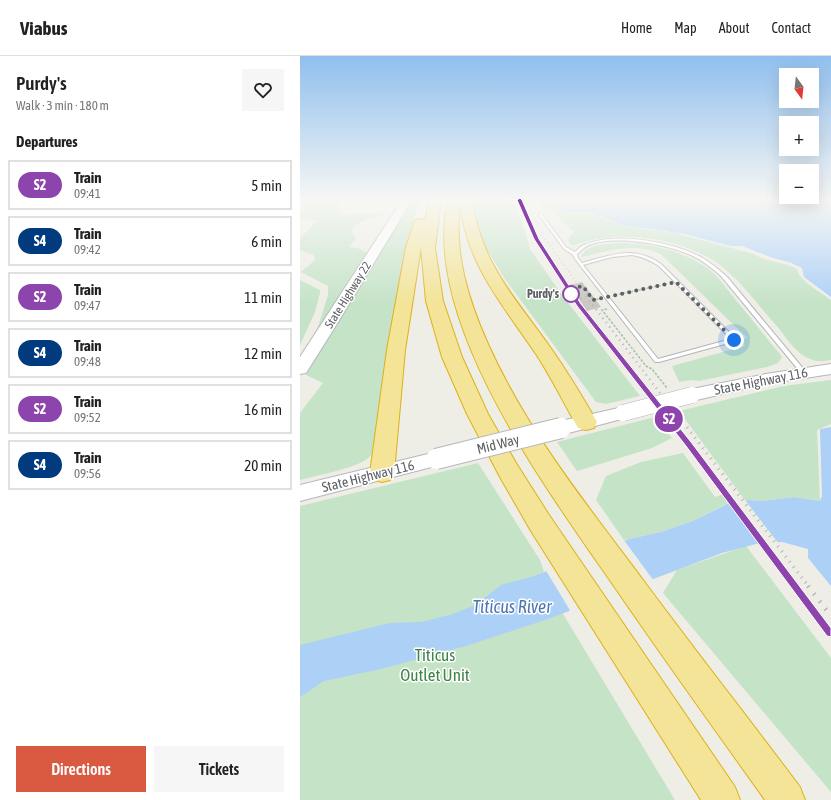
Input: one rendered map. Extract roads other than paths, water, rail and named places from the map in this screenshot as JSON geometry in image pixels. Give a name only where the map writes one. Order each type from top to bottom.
[{"type":"highway","points":[[382,473],[396,350],[416,235]]},
{"type":"highway","points":[[429,235],[429,262],[432,288],[449,347],[463,383],[483,425],[510,473],[560,553],[722,800]]},
{"type":"highway","points":[[452,235],[453,260],[457,284],[478,343],[492,375],[514,415],[542,460],[597,540],[787,800]]},
{"type":"highway","points":[[472,235],[487,270],[543,350],[586,422]]},
{"type":"main road","name":"State Highway 22","points":[[300,369],[385,235]]},
{"type":"main road","name":"State Highway 116","points":[[624,413],[766,379],[803,372],[831,369]]},
{"type":"main road","name":"Mid Way","points":[[436,459],[624,413]]},
{"type":"main road","name":"State Highway 116","points":[[300,494],[436,459]]},
{"type":"lane","points":[[555,235],[565,248],[575,254],[576,258],[605,298],[658,360],[734,340],[653,259],[639,254],[630,253],[581,264]]},
{"type":"lane","points":[[575,254],[581,248],[598,242],[627,240],[659,244],[695,256],[713,267],[726,279],[803,372]]},
{"type":"water","points":[[688,235],[831,235],[831,297],[804,277],[802,268],[742,246],[730,246]]},
{"type":"water","name":"Titicus River","points":[[831,427],[831,586],[808,558],[808,549],[782,542],[756,544],[722,553],[548,619],[466,646],[381,669],[324,681],[300,697],[300,645],[390,623],[422,622],[453,614],[475,605],[501,585],[534,576],[629,539],[661,532],[693,521],[727,504],[748,500],[762,501],[794,497],[820,501],[822,496],[820,429]]},
{"type":"railway","points":[[534,235],[573,297]]},
{"type":"railway","points":[[543,235],[587,297]]},
{"type":"railway","points":[[573,296],[606,341],[672,423]]},
{"type":"railway","points":[[586,296],[683,423]]},
{"type":"railway","points":[[671,422],[797,587]]},
{"type":"railway","points":[[683,422],[809,587]]},
{"type":"railway","points":[[796,586],[831,632]]},
{"type":"railway","points":[[808,586],[831,616]]},
{"type":"train","name":"S2","points":[[534,235],[557,273],[587,316],[689,444],[831,632]]},
{"type":"place","name":"Purdy's","points":[[571,294]]},
{"type":"park label","name":"Titicus Outlet Unit","points":[[435,665]]}]
